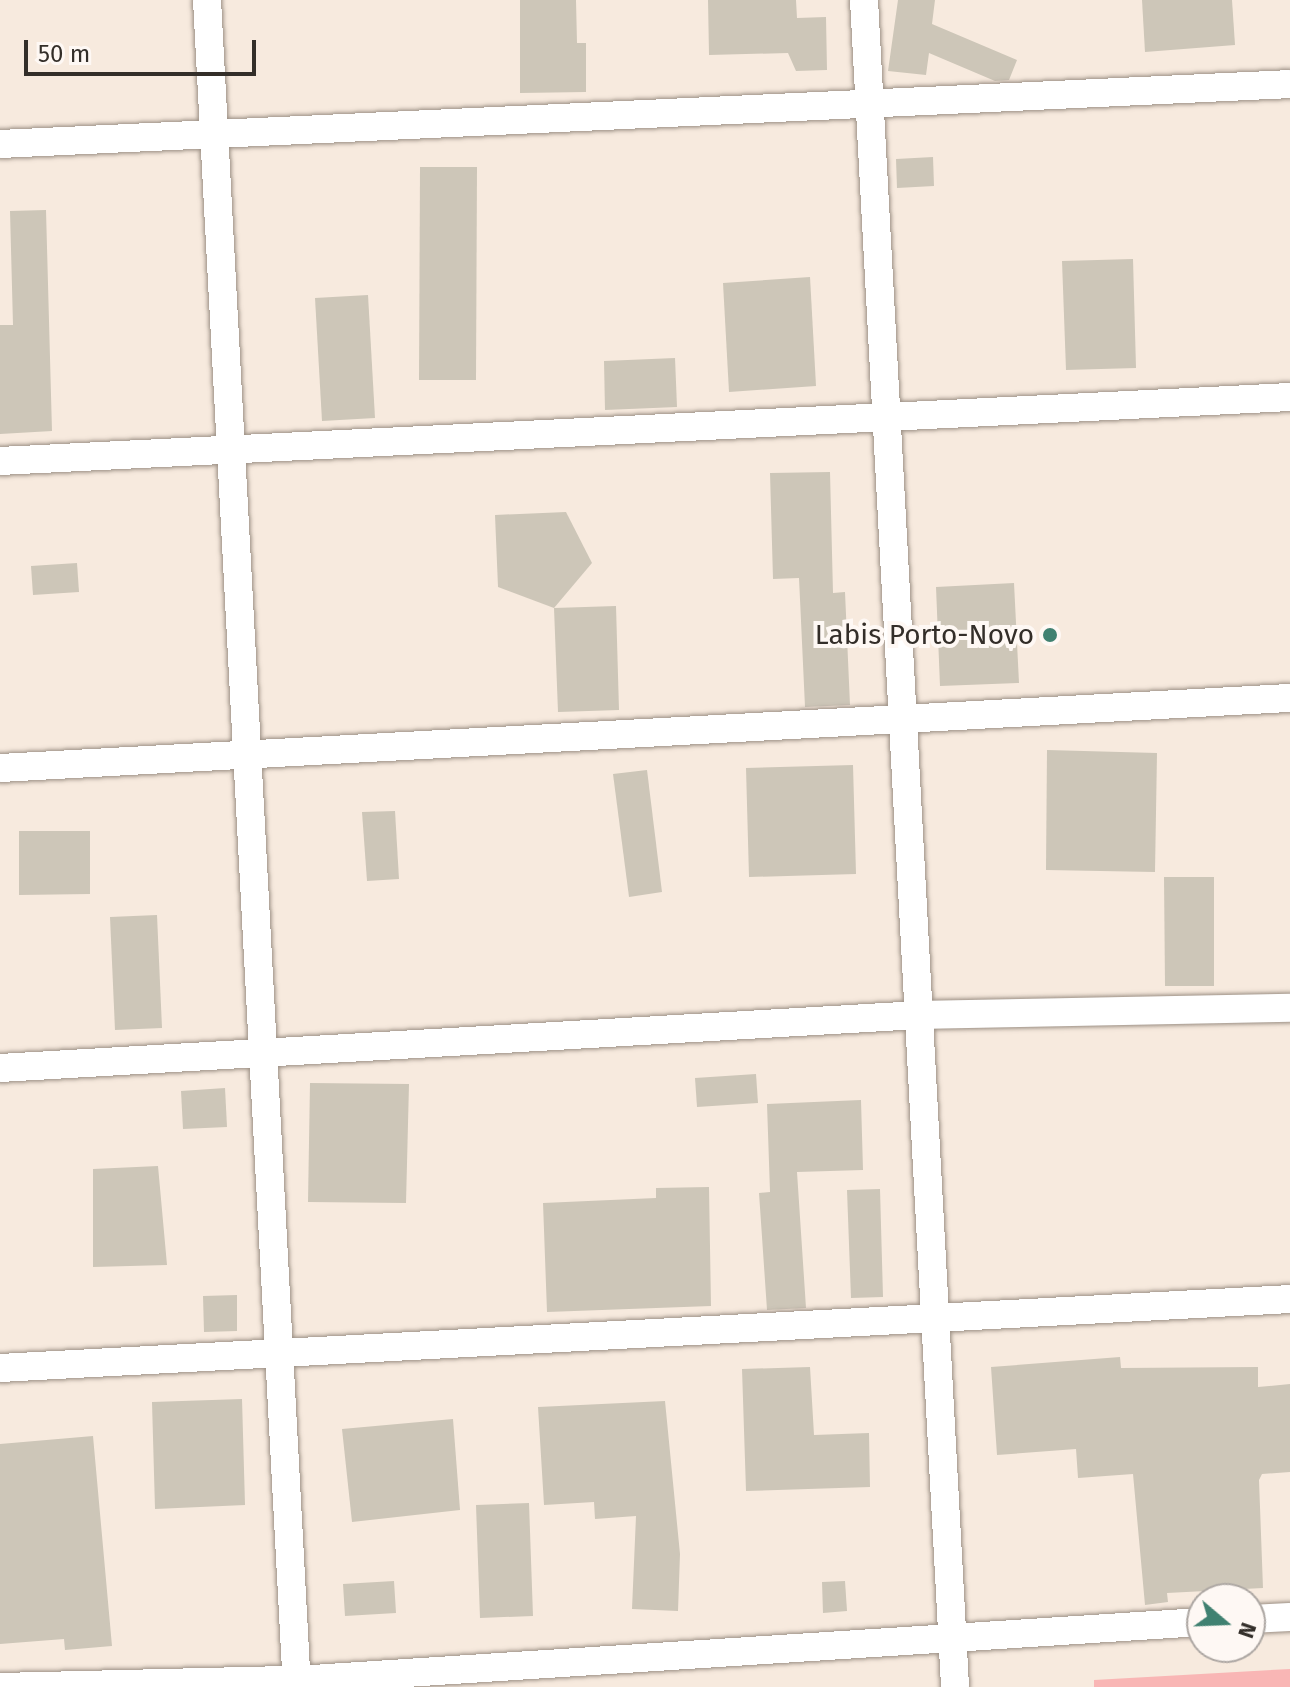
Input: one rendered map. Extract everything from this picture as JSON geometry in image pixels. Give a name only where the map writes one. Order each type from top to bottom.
[{"type":"street","points":[[207,0],[297,1684]]},
{"type":"street","points":[[864,0],[955,1687]]},
{"type":"street","points":[[0,144],[1290,84]]},
{"type":"street","points":[[0,461],[1290,397]]},
{"type":"street","points":[[0,768],[1290,698]]},
{"type":"street","points":[[0,1068],[918,1015],[1290,1008]]},
{"type":"street","points":[[0,1368],[1290,1299]]},
{"type":"street","points":[[1266,1618],[1290,1617]]},
{"type":"street","points":[[0,1687],[297,1684],[952,1634],[1186,1623]]},
{"type":"shaded area","points":[[1290,1669],[1290,1687],[1094,1687],[1094,1680]]},
{"type":"building","points":[[520,0],[576,0],[577,43],[586,43],[586,92],[520,93]]},
{"type":"building","points":[[708,0],[796,0],[797,18],[826,17],[827,70],[796,71],[788,53],[709,55]]},
{"type":"building","points":[[898,0],[935,0],[932,24],[1017,60],[1009,80],[995,81],[929,53],[926,75],[888,71]]},
{"type":"building","points":[[1142,0],[1232,0],[1235,45],[1145,52]]},
{"type":"building","points":[[933,157],[934,186],[897,188],[896,159]]},
{"type":"building","points":[[420,167],[477,167],[476,380],[419,380]]},
{"type":"building","points":[[46,210],[52,431],[0,434],[0,325],[13,325],[10,211]]},
{"type":"building","points":[[1133,259],[1136,368],[1066,370],[1062,261]]},
{"type":"building","points":[[810,277],[816,386],[729,392],[723,283]]},
{"type":"building","points":[[368,295],[375,418],[322,421],[315,298]]},
{"type":"building","points":[[675,358],[677,407],[605,410],[604,361]]},
{"type":"building","points":[[830,472],[833,593],[845,592],[850,705],[805,707],[799,578],[773,579],[770,473]]},
{"type":"building","points":[[566,512],[592,563],[554,608],[498,587],[495,515]]},
{"type":"building","points":[[77,563],[79,592],[33,595],[31,566]]},
{"type":"building","points":[[1014,583],[1019,683],[940,686],[936,587]]},
{"type":"building","points":[[616,606],[619,710],[558,712],[554,608]]},
{"type":"building","points":[[1047,750],[1157,753],[1155,872],[1046,870]]},
{"type":"building","points":[[853,765],[856,874],[749,877],[746,768]]},
{"type":"building","points":[[647,770],[662,892],[629,897],[613,774]]},
{"type":"building","points":[[395,811],[399,879],[367,881],[362,812]]},
{"type":"building","points":[[19,831],[90,831],[90,894],[19,895]]},
{"type":"building","points":[[1164,877],[1214,877],[1214,986],[1165,986]]},
{"type":"building","points":[[157,915],[162,1028],[115,1030],[110,917]]},
{"type":"building","points":[[756,1074],[758,1103],[697,1107],[695,1078]]},
{"type":"building","points":[[310,1083],[409,1084],[406,1203],[308,1202]]},
{"type":"building","points":[[225,1088],[227,1127],[183,1129],[181,1091]]},
{"type":"building","points":[[861,1100],[863,1170],[797,1172],[806,1308],[767,1310],[759,1193],[770,1192],[767,1104]]},
{"type":"building","points":[[158,1166],[167,1265],[93,1267],[93,1169]]},
{"type":"building","points":[[709,1187],[711,1306],[547,1312],[543,1203],[656,1198],[656,1188]]},
{"type":"building","points":[[880,1189],[883,1297],[851,1298],[847,1190]]},
{"type":"building","points":[[237,1295],[237,1331],[204,1332],[203,1296]]},
{"type":"building","points":[[1120,1357],[1121,1368],[1258,1367],[1258,1387],[1290,1384],[1290,1472],[1262,1474],[1259,1480],[1263,1583],[1186,1583],[1186,1592],[1167,1593],[1168,1602],[1145,1605],[1133,1474],[1078,1478],[1076,1449],[997,1455],[991,1367]]},
{"type":"building","points":[[810,1367],[814,1435],[869,1433],[870,1487],[746,1491],[742,1369]]},
{"type":"building","points":[[242,1399],[245,1505],[155,1509],[152,1402]]},
{"type":"building","points":[[665,1401],[680,1554],[678,1611],[632,1609],[636,1516],[595,1519],[594,1502],[544,1505],[538,1407]]},
{"type":"building","points":[[453,1419],[460,1510],[352,1522],[342,1429]]},
{"type":"building","points":[[93,1436],[112,1646],[65,1650],[64,1639],[0,1644],[0,1444]]},
{"type":"building","points":[[529,1503],[533,1616],[480,1618],[476,1505]]},
{"type":"building","points":[[394,1581],[396,1613],[345,1616],[343,1584]]},
{"type":"building","points":[[845,1581],[847,1611],[823,1613],[822,1582]]},
{"type":"place","name":"Labis Porto-Novo","points":[[1050,635]]}]
